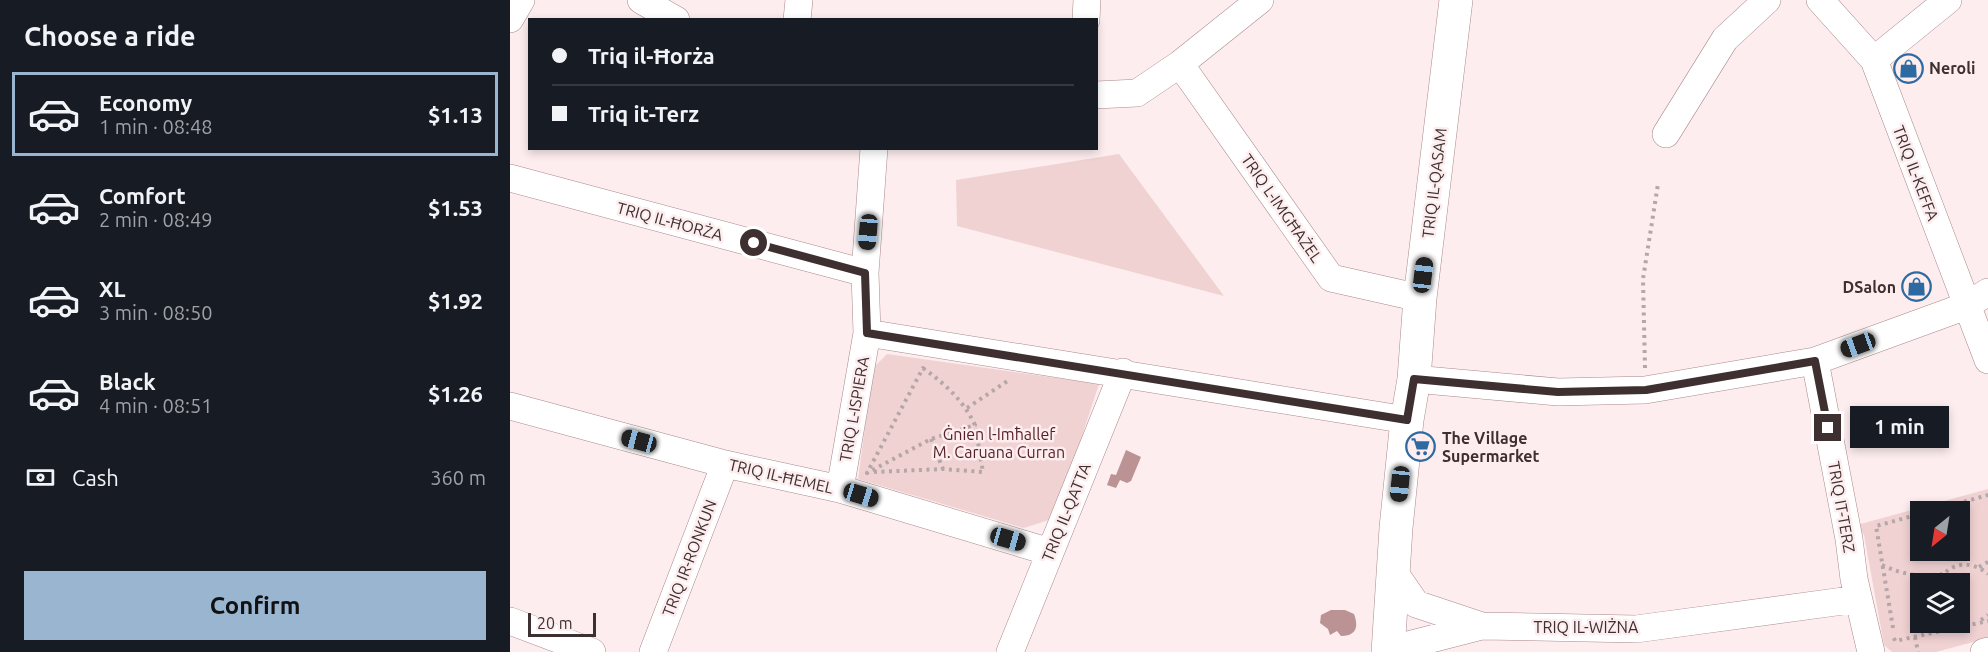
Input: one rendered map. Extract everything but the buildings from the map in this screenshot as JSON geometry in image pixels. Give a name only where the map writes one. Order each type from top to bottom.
[{"type":"street","points":[[510,19],[521,0]]},
{"type":"street","points":[[641,0],[672,18]]},
{"type":"street","points":[[797,18],[799,0]]},
{"type":"street","points":[[1086,0],[1086,18]]},
{"type":"street","points":[[1098,95],[1137,93],[1180,64],[1260,0]]},
{"type":"street","name":"TRIQ IL-QASAM","points":[[1388,651],[1396,528],[1407,420],[1414,379],[1420,298],[1456,0]]},
{"type":"street","points":[[1666,134],[1725,39],[1767,0]]},
{"type":"street","name":"TRIQ IL-KEFFA","points":[[1820,0],[1874,60],[1977,299],[1988,360]]},
{"type":"street","points":[[1874,60],[1948,0]]},
{"type":"street","name":"TRIQ L-IMGĦAŻEL","points":[[1180,64],[1331,278],[1420,298]]},
{"type":"street","name":"TRIQ L-ISPIERA","points":[[840,489],[867,333],[865,273],[874,150]]},
{"type":"street","name":"TRIQ IL-ĦORŻA","points":[[510,178],[865,273]]},
{"type":"street","points":[[1414,379],[1558,392],[1646,390],[1815,361],[1977,299]]},
{"type":"street","points":[[867,333],[1123,372],[1407,420]]},
{"type":"street","name":"TRIQ IT-TERZ","points":[[1815,361],[1849,539],[1858,599],[1870,652]]},
{"type":"street","name":"TRIQ IL-QATTA","points":[[1010,652],[1123,372]]},
{"type":"street","name":"TRIQ IL-ĦEMEL","points":[[510,406],[725,464],[840,489],[1050,552]]},
{"type":"street","name":"TRIQ IR-RONKUN","points":[[653,652],[725,464]]},
{"type":"street","points":[[1394,572],[1416,604],[1482,626]]},
{"type":"street","name":"TRIQ IL-WIŻNA","points":[[1388,651],[1482,626],[1637,641],[1858,599]]},
{"type":"street","points":[[510,621],[592,652]]},
{"type":"street","points":[[1983,652],[1988,651]]},
{"type":"path","points":[[1646,390],[1643,279],[1658,184]]},
{"type":"path","points":[[923,368],[944,383],[967,408],[975,425],[983,472],[943,469],[867,473],[923,368]]},
{"type":"path","points":[[967,408],[1010,379]]},
{"type":"path","points":[[867,473],[931,440],[975,425]]},
{"type":"path","points":[[931,440],[943,469]]},
{"type":"path","points":[[1967,501],[1988,495]]},
{"type":"path","points":[[1910,517],[1876,526],[1895,641],[1933,633]]},
{"type":"path","points":[[1979,567],[1988,562]]},
{"type":"path","points":[[1944,573],[1959,564],[1969,564],[1979,567],[1988,574]]},
{"type":"path","points":[[1882,565],[1910,575]]},
{"type":"path","points":[[1970,624],[1983,620],[1988,615]]},
{"type":"path","points":[[1970,625],[1988,621]]},
{"type":"path","points":[[1915,637],[1918,652]]},
{"type":"green space","points":[[1119,154],[1224,296],[957,226],[956,180]]},
{"type":"green space","name":"Ġnien l-Imħallef M. Caruana Curran","points":[[887,354],[1099,384],[1055,518],[1024,528],[858,479],[873,368]]},
{"type":"green space","points":[[1988,489],[1988,638],[1936,652],[1892,652],[1884,645],[1864,535],[1857,525],[1910,510],[1910,561],[1970,561],[1970,501],[1944,501]]},
{"type":"shaded area","points":[[1126,450],[1141,457],[1131,481],[1127,483],[1120,480],[1116,488],[1107,485],[1111,474],[1116,475]]},
{"type":"shaded area","points":[[1331,610],[1345,610],[1354,614],[1355,630],[1346,636],[1341,636],[1337,631],[1330,635],[1328,629],[1320,623],[1321,615]]},
{"type":"place","name":"Neroli","points":[[1908,68]]},
{"type":"place","name":"DSalon","points":[[1917,287]]},
{"type":"place","name":"The Village Supermarket","points":[[1421,447]]},
{"type":"route","points":[[754,243],[865,273],[867,333],[1123,372],[1407,420],[1414,379],[1558,392],[1646,390],[1815,361],[1828,428]]}]
